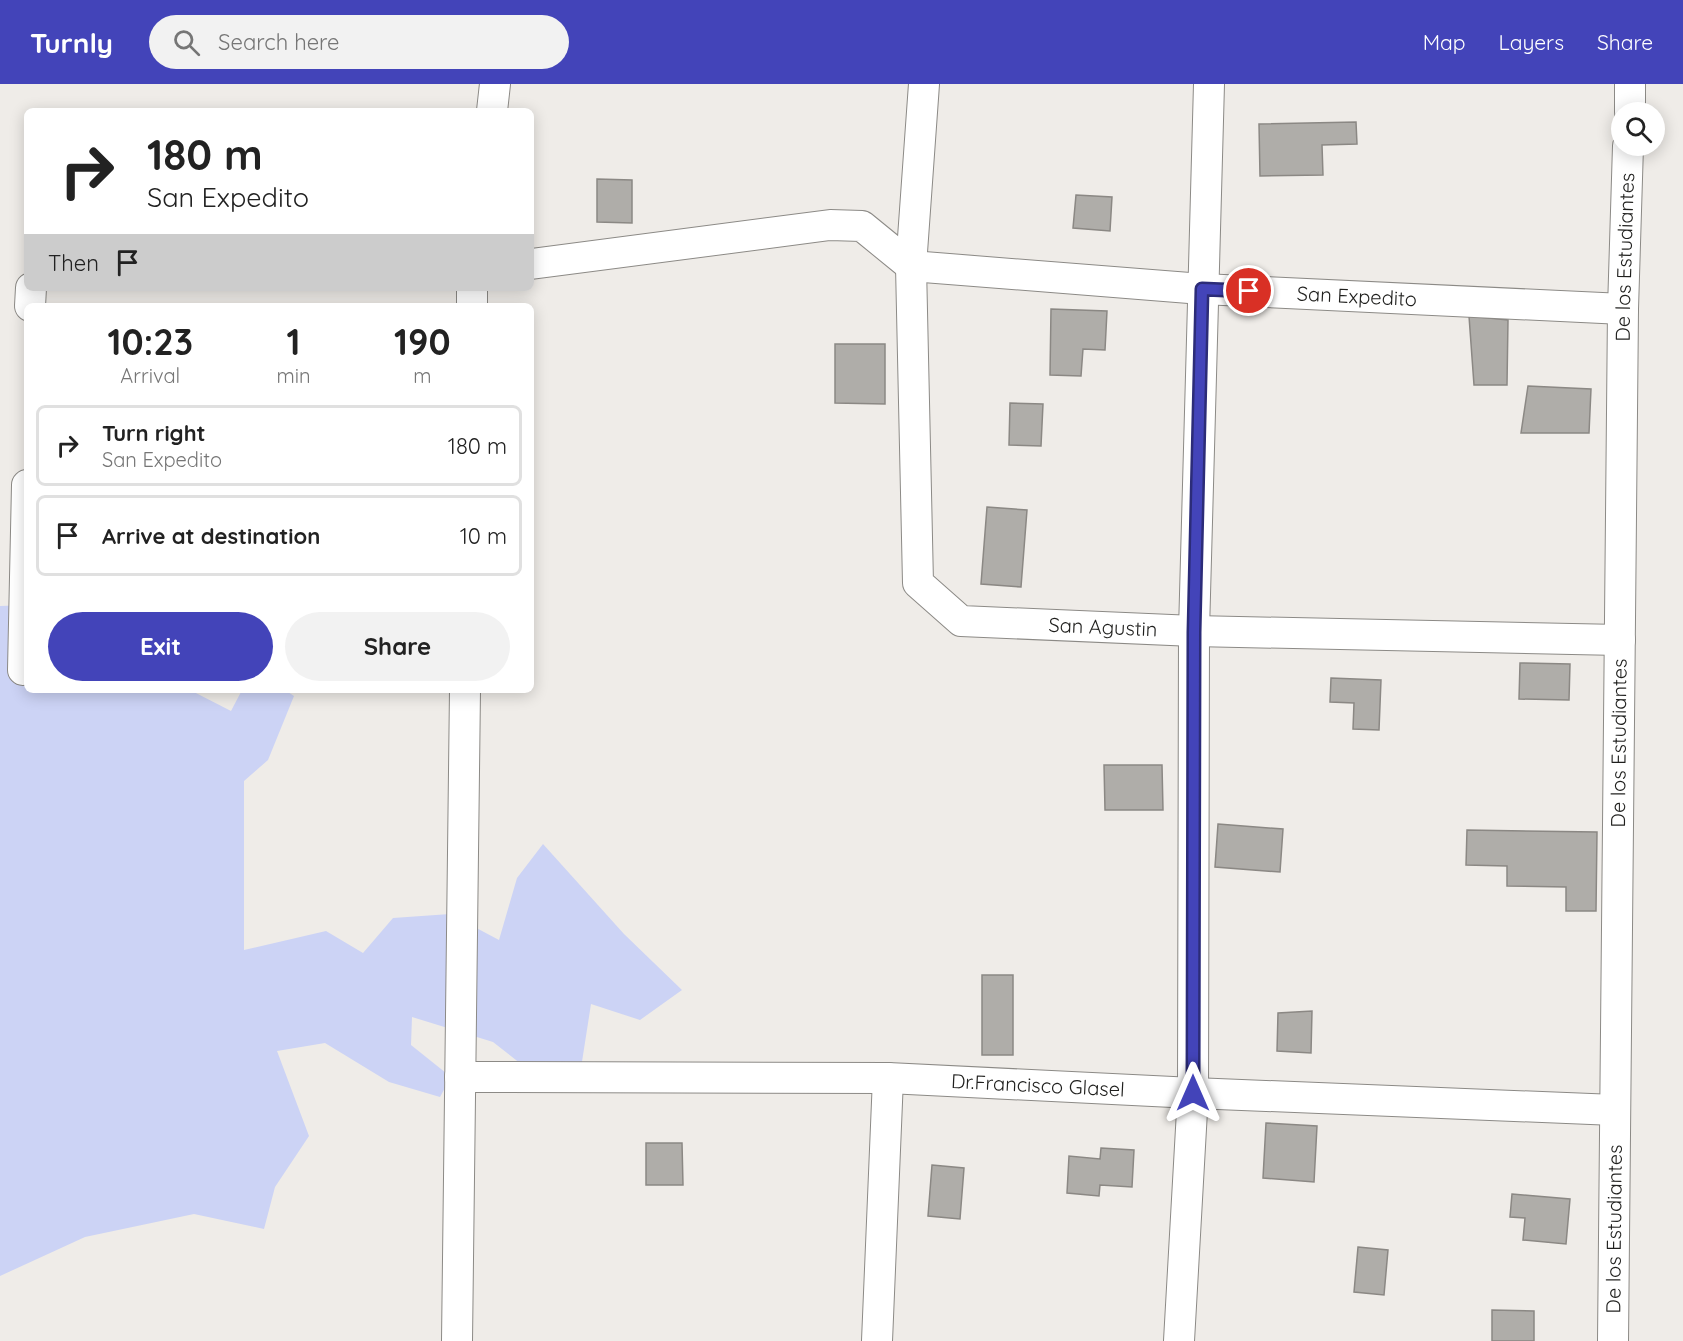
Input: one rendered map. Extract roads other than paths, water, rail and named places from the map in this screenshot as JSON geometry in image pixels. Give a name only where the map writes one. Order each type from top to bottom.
[{"type":"street","points":[[492,108],[495,84]]},
{"type":"street","name":"San Agustin","points":[[924,84],[911,266],[918,583],[961,621],[1194,632],[1620,640]]},
{"type":"street","points":[[1179,1341],[1193,1093],[1194,632],[1209,84]]},
{"type":"street","points":[[1630,84],[1630,102]]},
{"type":"street","name":"De los Estudiantes","points":[[1613,1341],[1623,309],[1629,156]]},
{"type":"street","points":[[534,264],[830,225],[862,226],[911,266]]},
{"type":"street","name":"San Expedito","points":[[911,266],[1202,289],[1623,309]]},
{"type":"street","points":[[24,624],[24,670]]},
{"type":"street","points":[[457,1341],[465,693]]},
{"type":"street","name":"Dr.Francisco Glasel","points":[[460,1077],[888,1078],[1615,1110]]},
{"type":"street","points":[[877,1341],[888,1078]]}]
